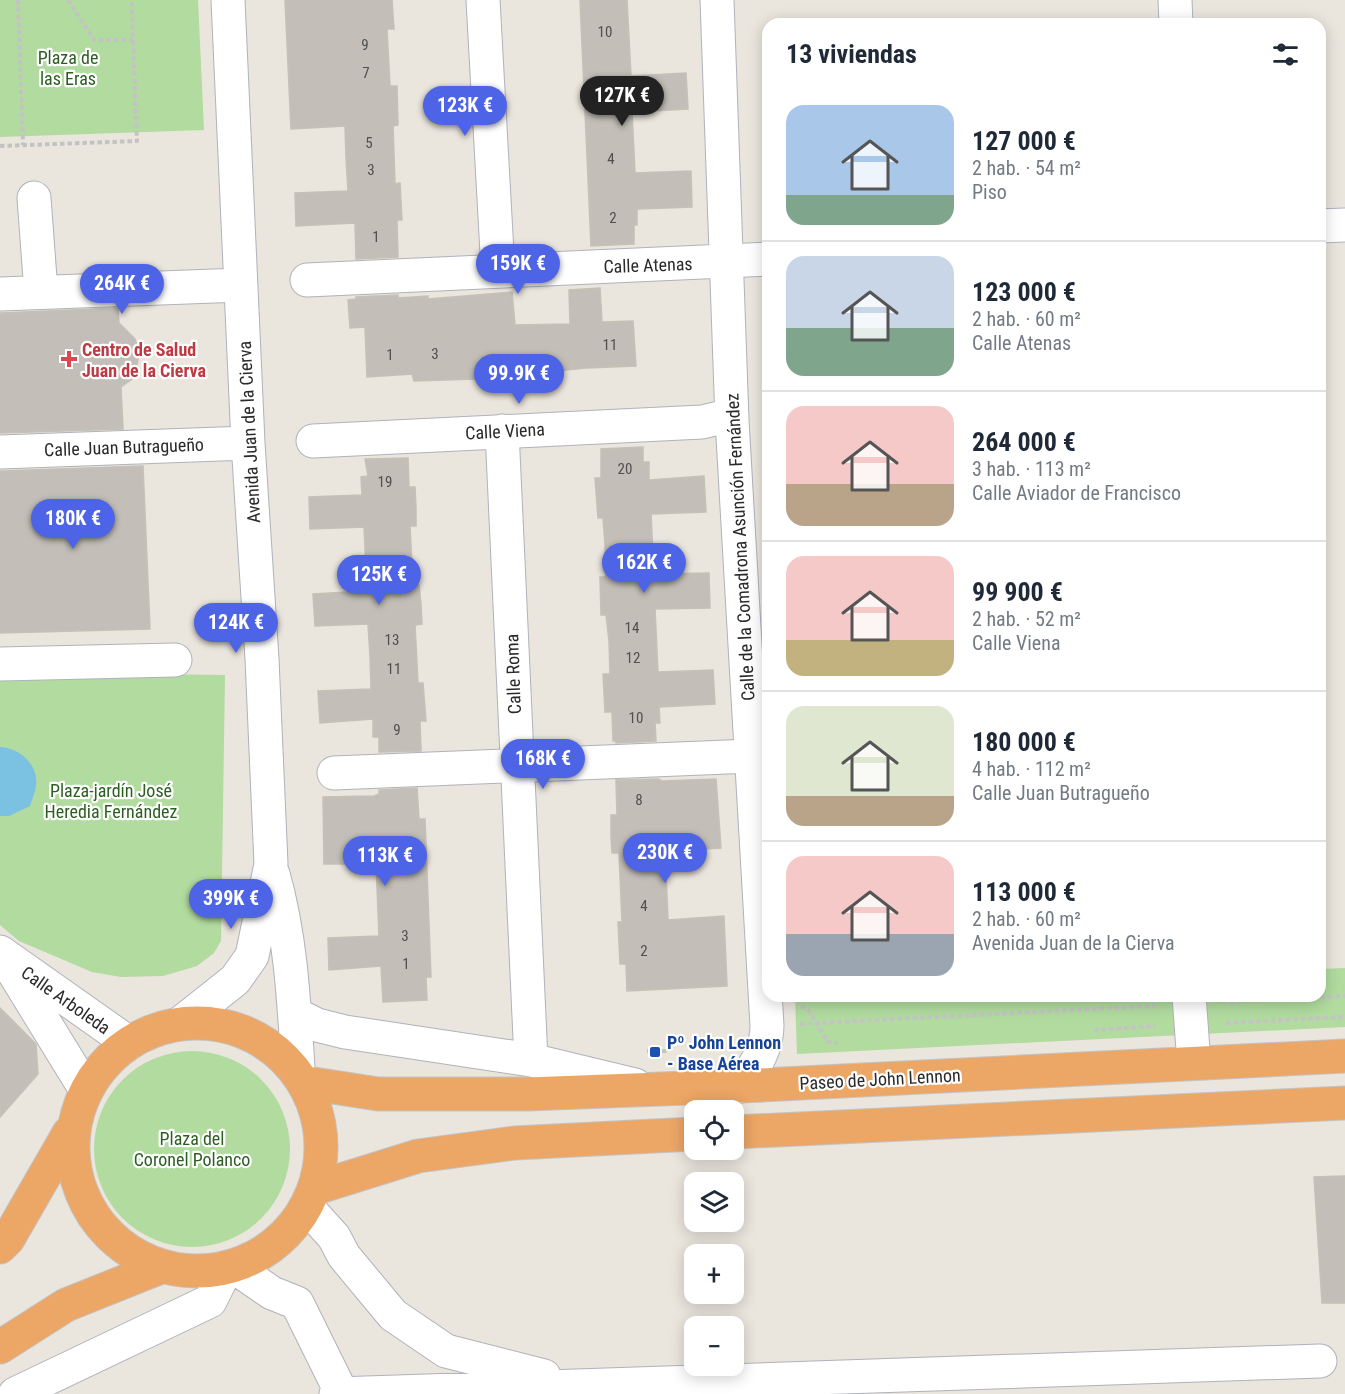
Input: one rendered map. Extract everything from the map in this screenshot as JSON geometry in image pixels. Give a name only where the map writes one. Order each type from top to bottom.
[{"type":"highway","points":[[0,1247],[8,1239],[69,1133],[86,1090],[105,1066],[129,1043],[153,1029],[182,1022],[230,1028],[282,1054],[302,1076],[320,1127],[313,1197],[299,1219],[265,1252],[230,1268],[161,1267],[66,1305],[0,1347]]},
{"type":"highway","name":"Paseo de John Lennon","points":[[302,1076],[378,1094],[527,1094],[741,1086],[1345,1056]]},
{"type":"highway","points":[[744,1132],[1345,1103]]},
{"type":"highway","points":[[69,1133],[76,1187],[97,1222],[123,1248],[161,1267]]},
{"type":"highway","points":[[313,1197],[418,1156],[504,1144],[684,1135]]},
{"type":"street","name":"Avenida Juan de la Cierva","points":[[228,0],[248,442],[262,659],[271,864],[279,896],[293,983],[302,1076]]},
{"type":"street","points":[[483,0],[498,271]]},
{"type":"street","name":"Calle de la Comadrona Asunción Fernández","points":[[717,0],[732,415],[762,947]]},
{"type":"street","points":[[1175,0],[1176,18]]},
{"type":"street","points":[[34,198],[41,292]]},
{"type":"street","points":[[1326,226],[1345,225]]},
{"type":"street","name":"Calle Atenas","points":[[307,280],[762,260]]},
{"type":"street","points":[[0,294],[241,285]]},
{"type":"street","name":"Calle Viena","points":[[313,441],[702,422],[732,415]]},
{"type":"street","name":"Calle Roma","points":[[502,431],[531,1060]]},
{"type":"street","name":"Calle Juan Butragueño","points":[[0,452],[248,442]]},
{"type":"street","points":[[0,664],[175,660]]},
{"type":"street","points":[[334,774],[751,756]]},
{"type":"street","name":"Avenida Juan de la Cierva","points":[[182,1022],[235,980],[252,956],[271,864]]},
{"type":"street","name":"Calle Arboleda","points":[[2,954],[129,1043]]},
{"type":"street","name":"Calle Arboleda","points":[[2,954],[86,1090]]},
{"type":"street","name":"Calle de la Comadrona Asunción Fernández","points":[[741,1086],[765,1045],[767,1034],[765,1002]]},
{"type":"street","points":[[1190,1008],[1194,1063]]},
{"type":"street","points":[[295,1014],[317,1024],[345,1032],[531,1060],[652,1089]]},
{"type":"street","points":[[313,1197],[344,1256],[393,1315],[446,1351],[605,1388]]},
{"type":"street","points":[[15,1394],[210,1301],[230,1268],[272,1293],[297,1304],[342,1394]]},
{"type":"street","points":[[336,1394],[1016,1383],[1320,1361]]},
{"type":"path","points":[[18,0],[23,146]]},
{"type":"path","points":[[68,0],[94,40],[133,40]]},
{"type":"path","points":[[0,146],[137,141],[132,0]]},
{"type":"path","points":[[1326,997],[1345,996]]},
{"type":"path","points":[[796,1024],[1190,1008],[1268,1002]]},
{"type":"path","points":[[791,1006],[806,1008],[828,1041],[846,1043]]},
{"type":"path","points":[[1087,1031],[1190,1008],[1345,1017]]},
{"type":"path","points":[[643,1051],[675,1051]]},
{"type":"green space","name":"Plaza de las Eras","points":[[0,0],[198,0],[204,130],[0,137]]},
{"type":"green space","name":"Plaza-jardín José Heredia Fernández","points":[[0,672],[225,675],[221,941],[214,953],[197,966],[163,976],[121,977],[92,972],[19,941],[0,925]]},
{"type":"green space","points":[[1345,968],[1345,1027],[797,1054],[795,1002],[1326,1002],[1326,969]]},
{"type":"green space","name":"Plaza del Coronel Polanco","points":[[182,1051],[202,1051],[238,1062],[247,1067],[268,1087],[283,1111],[290,1139],[290,1159],[283,1187],[274,1204],[254,1225],[230,1240],[202,1247],[182,1247],[154,1240],[137,1231],[110,1204],[98,1177],[94,1159],[94,1139],[101,1111],[110,1094],[137,1067],[164,1055]]},
{"type":"water","points":[[0,747],[21,754],[27,759],[36,778],[36,789],[30,806],[9,816],[0,816]]},
{"type":"building","points":[[285,0],[392,0],[394,29],[387,29],[390,86],[397,86],[398,125],[393,126],[395,184],[400,183],[402,220],[397,220],[398,257],[356,259],[355,223],[296,226],[295,193],[348,191],[345,126],[291,129]]},
{"type":"building","points":[[580,0],[627,0],[631,76],[686,73],[688,109],[632,112],[635,173],[691,171],[692,207],[637,209],[634,244],[591,246]]},
{"type":"building","points":[[600,288],[602,322],[633,321],[636,366],[586,368],[477,379],[414,381],[412,374],[367,377],[365,327],[350,328],[348,300],[356,299],[356,297],[398,295],[398,298],[428,296],[428,299],[512,292],[515,325],[570,324],[569,290]]},
{"type":"building","name":"Centro de Salud Juan de la Cierva","points":[[118,308],[119,323],[135,339],[139,352],[132,379],[121,387],[123,429],[0,433],[0,313]]},
{"type":"building","points":[[643,447],[643,462],[649,462],[649,480],[704,476],[706,512],[651,514],[654,574],[709,573],[710,608],[655,609],[658,672],[713,670],[715,704],[659,707],[660,723],[655,723],[656,741],[616,743],[613,741],[612,712],[605,712],[603,674],[610,674],[609,641],[606,615],[601,615],[600,577],[606,577],[605,545],[603,518],[598,518],[595,478],[601,478],[601,449]]},
{"type":"building","points":[[408,458],[409,487],[415,487],[416,508],[416,526],[410,526],[413,585],[419,585],[422,624],[415,625],[418,683],[423,683],[426,721],[420,721],[421,751],[379,752],[379,737],[373,737],[373,719],[320,723],[318,691],[371,689],[368,624],[315,626],[313,594],[367,591],[364,527],[310,529],[309,497],[362,495],[361,477],[368,476],[365,459]]},
{"type":"building","points":[[143,466],[150,629],[0,633],[0,471]]},
{"type":"building","points":[[658,779],[662,781],[716,779],[721,848],[665,851],[668,920],[724,916],[727,986],[627,991],[626,964],[620,964],[618,922],[622,922],[619,853],[612,853],[611,836],[611,815],[617,815],[616,780]]},
{"type":"building","points":[[417,788],[419,819],[425,819],[431,977],[426,977],[427,1000],[383,1002],[381,966],[329,970],[328,938],[379,936],[376,864],[324,864],[323,797],[374,796],[379,794],[379,790]]},
{"type":"building","points":[[0,1008],[36,1044],[38,1074],[0,1117]]},
{"type":"building","points":[[1345,1176],[1345,1303],[1322,1303],[1314,1177]]},
{"type":"place","name":"Centro de Salud Juan de la Cierva","points":[[69,359]]},
{"type":"place","name":"Pº John Lennon - Base Aérea","points":[[655,1052]]}]
